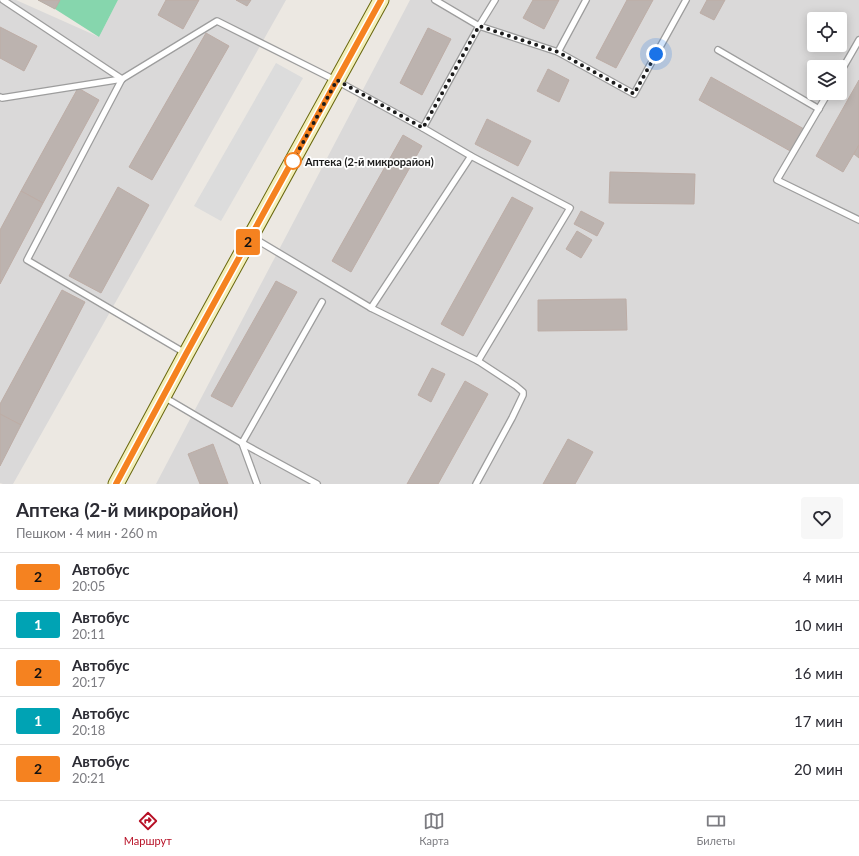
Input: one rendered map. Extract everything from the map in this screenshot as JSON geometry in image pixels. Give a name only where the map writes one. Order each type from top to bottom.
[{"type":"main road","points":[[116,484],[381,0]]},
{"type":"lane","points":[[3,0],[122,78]]},
{"type":"lane","points":[[435,0],[479,26],[558,52],[634,94],[686,0]]},
{"type":"lane","points":[[423,128],[495,0]]},
{"type":"lane","points":[[558,52],[586,0]]},
{"type":"lane","points":[[0,98],[122,78],[217,21],[337,80],[471,156],[570,208],[478,361]]},
{"type":"lane","points":[[847,61],[859,40]]},
{"type":"lane","points":[[718,50],[819,108]]},
{"type":"lane","points":[[122,78],[27,260],[186,354]]},
{"type":"lane","points":[[824,100],[777,180],[859,220]]},
{"type":"lane","points":[[371,308],[471,156]]},
{"type":"lane","points":[[252,236],[371,308],[478,361],[523,392],[512,418],[476,484]]},
{"type":"lane","points":[[257,484],[242,443],[322,302]]},
{"type":"lane","points":[[164,397],[242,443],[317,484]]},
{"type":"shaded area","points":[[0,0],[16,0],[99,37],[118,0],[286,0],[13,484],[0,483]]},
{"type":"shaded area","points":[[410,0],[859,0],[859,484],[156,484]]},
{"type":"shaded area","points":[[276,63],[303,78],[221,221],[194,206]]},
{"type":"green space","points":[[38,0],[118,0],[99,37]]},
{"type":"building","points":[[38,0],[60,0],[55,9]]},
{"type":"building","points":[[166,0],[199,0],[183,29],[158,15]]},
{"type":"building","points":[[236,0],[251,0],[247,6]]},
{"type":"building","points":[[533,0],[559,0],[544,29],[523,18]]},
{"type":"building","points":[[627,0],[653,0],[616,68],[596,58]]},
{"type":"building","points":[[707,0],[725,0],[714,20],[700,13]]},
{"type":"building","points":[[0,27],[37,46],[24,71],[0,58]]},
{"type":"building","points":[[428,28],[451,39],[422,95],[400,83]]},
{"type":"building","points":[[206,33],[229,46],[152,180],[129,167]]},
{"type":"building","points":[[548,69],[569,80],[559,102],[537,91]]},
{"type":"building","points":[[711,77],[804,129],[792,152],[699,100]]},
{"type":"building","points":[[859,80],[859,145],[843,172],[816,156]]},
{"type":"building","points":[[78,88],[99,100],[43,203],[21,191]]},
{"type":"building","points":[[487,119],[531,141],[518,166],[475,144]]},
{"type":"building","points":[[403,135],[422,146],[351,272],[332,261]]},
{"type":"building","points":[[859,145],[859,158],[854,154]]},
{"type":"building","points":[[610,172],[695,174],[694,204],[609,203]]},
{"type":"building","points":[[118,187],[149,205],[101,293],[69,276]]},
{"type":"building","points":[[21,191],[43,203],[0,284],[0,230]]},
{"type":"building","points":[[512,197],[533,208],[463,336],[441,324]]},
{"type":"building","points":[[581,211],[604,223],[597,236],[574,224]]},
{"type":"building","points":[[577,231],[592,240],[581,258],[566,249]]},
{"type":"building","points":[[276,281],[297,292],[232,407],[211,396]]},
{"type":"building","points":[[62,290],[85,302],[21,425],[0,414],[0,404]]},
{"type":"building","points":[[626,299],[627,330],[538,331],[538,300]]},
{"type":"building","points":[[432,368],[445,374],[431,402],[418,395]]},
{"type":"building","points":[[465,381],[488,394],[438,484],[407,484]]},
{"type":"building","points":[[0,414],[21,425],[0,466]]},
{"type":"building","points":[[568,439],[593,452],[575,484],[543,484]]},
{"type":"building","points":[[213,444],[228,484],[200,484],[188,454]]},
{"type":"bus line","name":"2","points":[[116,484],[381,0]]},
{"type":"place","name":"Аптека (2-й микрорайон)","points":[[293,161]]},
{"type":"route","points":[[293,161],[337,80],[423,128],[479,26],[558,52],[634,94],[656,54]]}]
